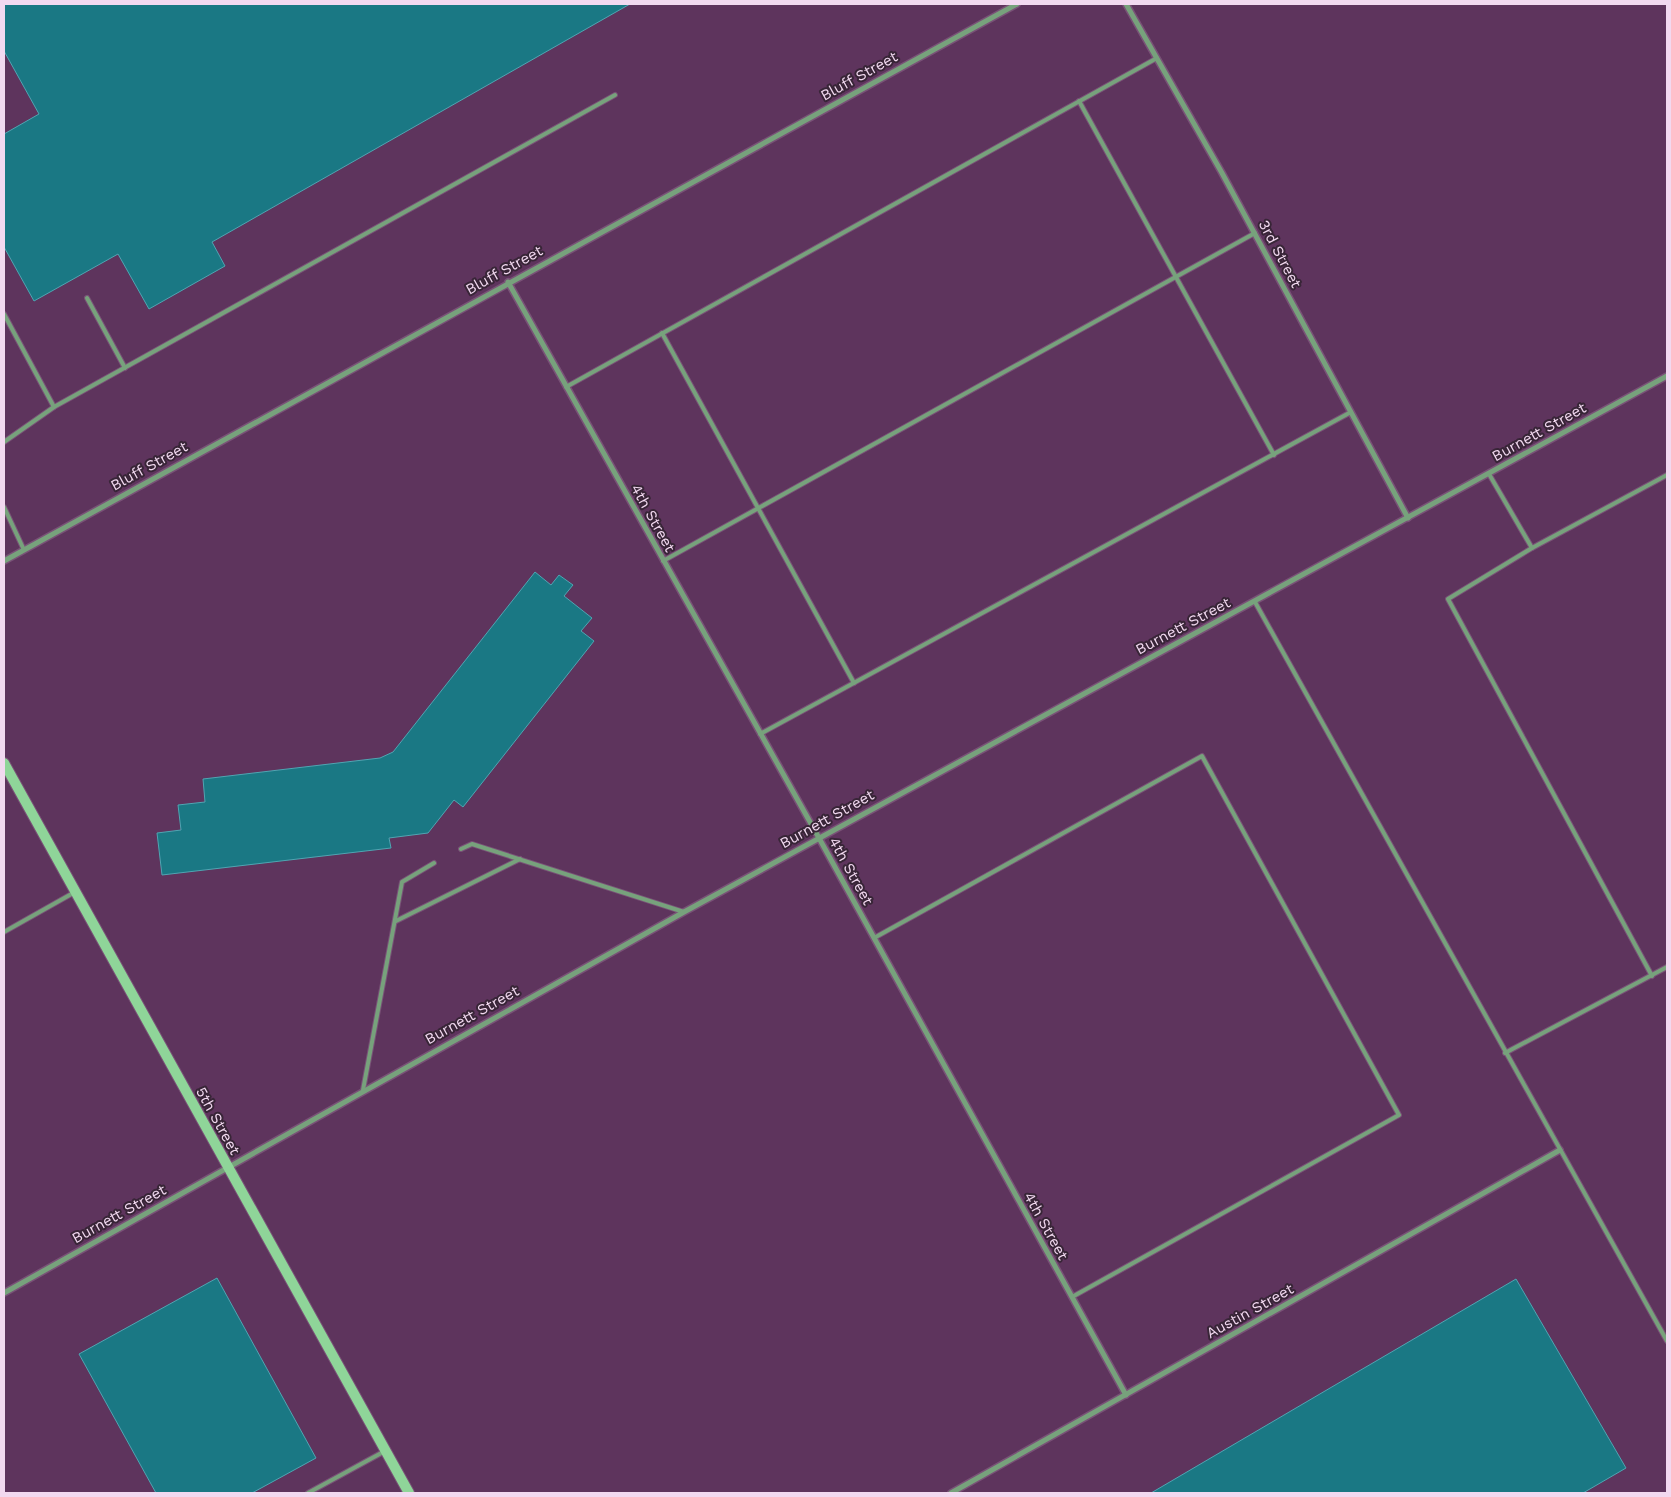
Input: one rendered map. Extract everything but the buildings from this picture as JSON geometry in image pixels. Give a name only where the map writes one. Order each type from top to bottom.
[{"type":"main road","name":"5th Street","points":[[4,763],[409,1493]]},
{"type":"street","name":"Bluff Street","points":[[4,561],[508,282],[1017,4]]},
{"type":"street","name":"3rd Street","points":[[1126,4],[1255,233],[1408,518]]},
{"type":"street","name":"4th Street","points":[[508,282],[819,838],[1126,1395]]},
{"type":"street","name":"Burnett Street","points":[[4,1294],[363,1090],[684,912],[1667,376]]},
{"type":"street","name":"Austin Street","points":[[951,1493],[1560,1150]]},
{"type":"lane","points":[[566,387],[1157,58]]},
{"type":"lane","points":[[4,442],[54,407],[615,94]]},
{"type":"lane","points":[[1079,101],[1274,455]]},
{"type":"lane","points":[[663,561],[1255,233]]},
{"type":"lane","points":[[87,298],[125,368]]},
{"type":"lane","points":[[4,314],[54,407]]},
{"type":"lane","points":[[662,333],[854,683]]},
{"type":"lane","points":[[760,734],[1351,412]]},
{"type":"lane","points":[[1489,474],[1532,548]]},
{"type":"lane","points":[[1652,976],[1448,599],[1532,548],[1667,475]]},
{"type":"lane","points":[[4,508],[24,550]]},
{"type":"lane","points":[[1255,602],[1667,1341]]},
{"type":"lane","points":[[874,938],[1202,756],[1303,939],[1399,1115],[1072,1297]]},
{"type":"lane","points":[[461,849],[472,844],[684,912]]},
{"type":"lane","points":[[396,921],[520,859]]},
{"type":"lane","points":[[363,1090],[402,882],[434,863]]},
{"type":"lane","points":[[4,932],[75,892]]},
{"type":"lane","points":[[1505,1053],[1667,967]]},
{"type":"lane","points":[[308,1493],[385,1451]]},
{"type":"lane","points":[[961,1488],[964,1493]]}]
